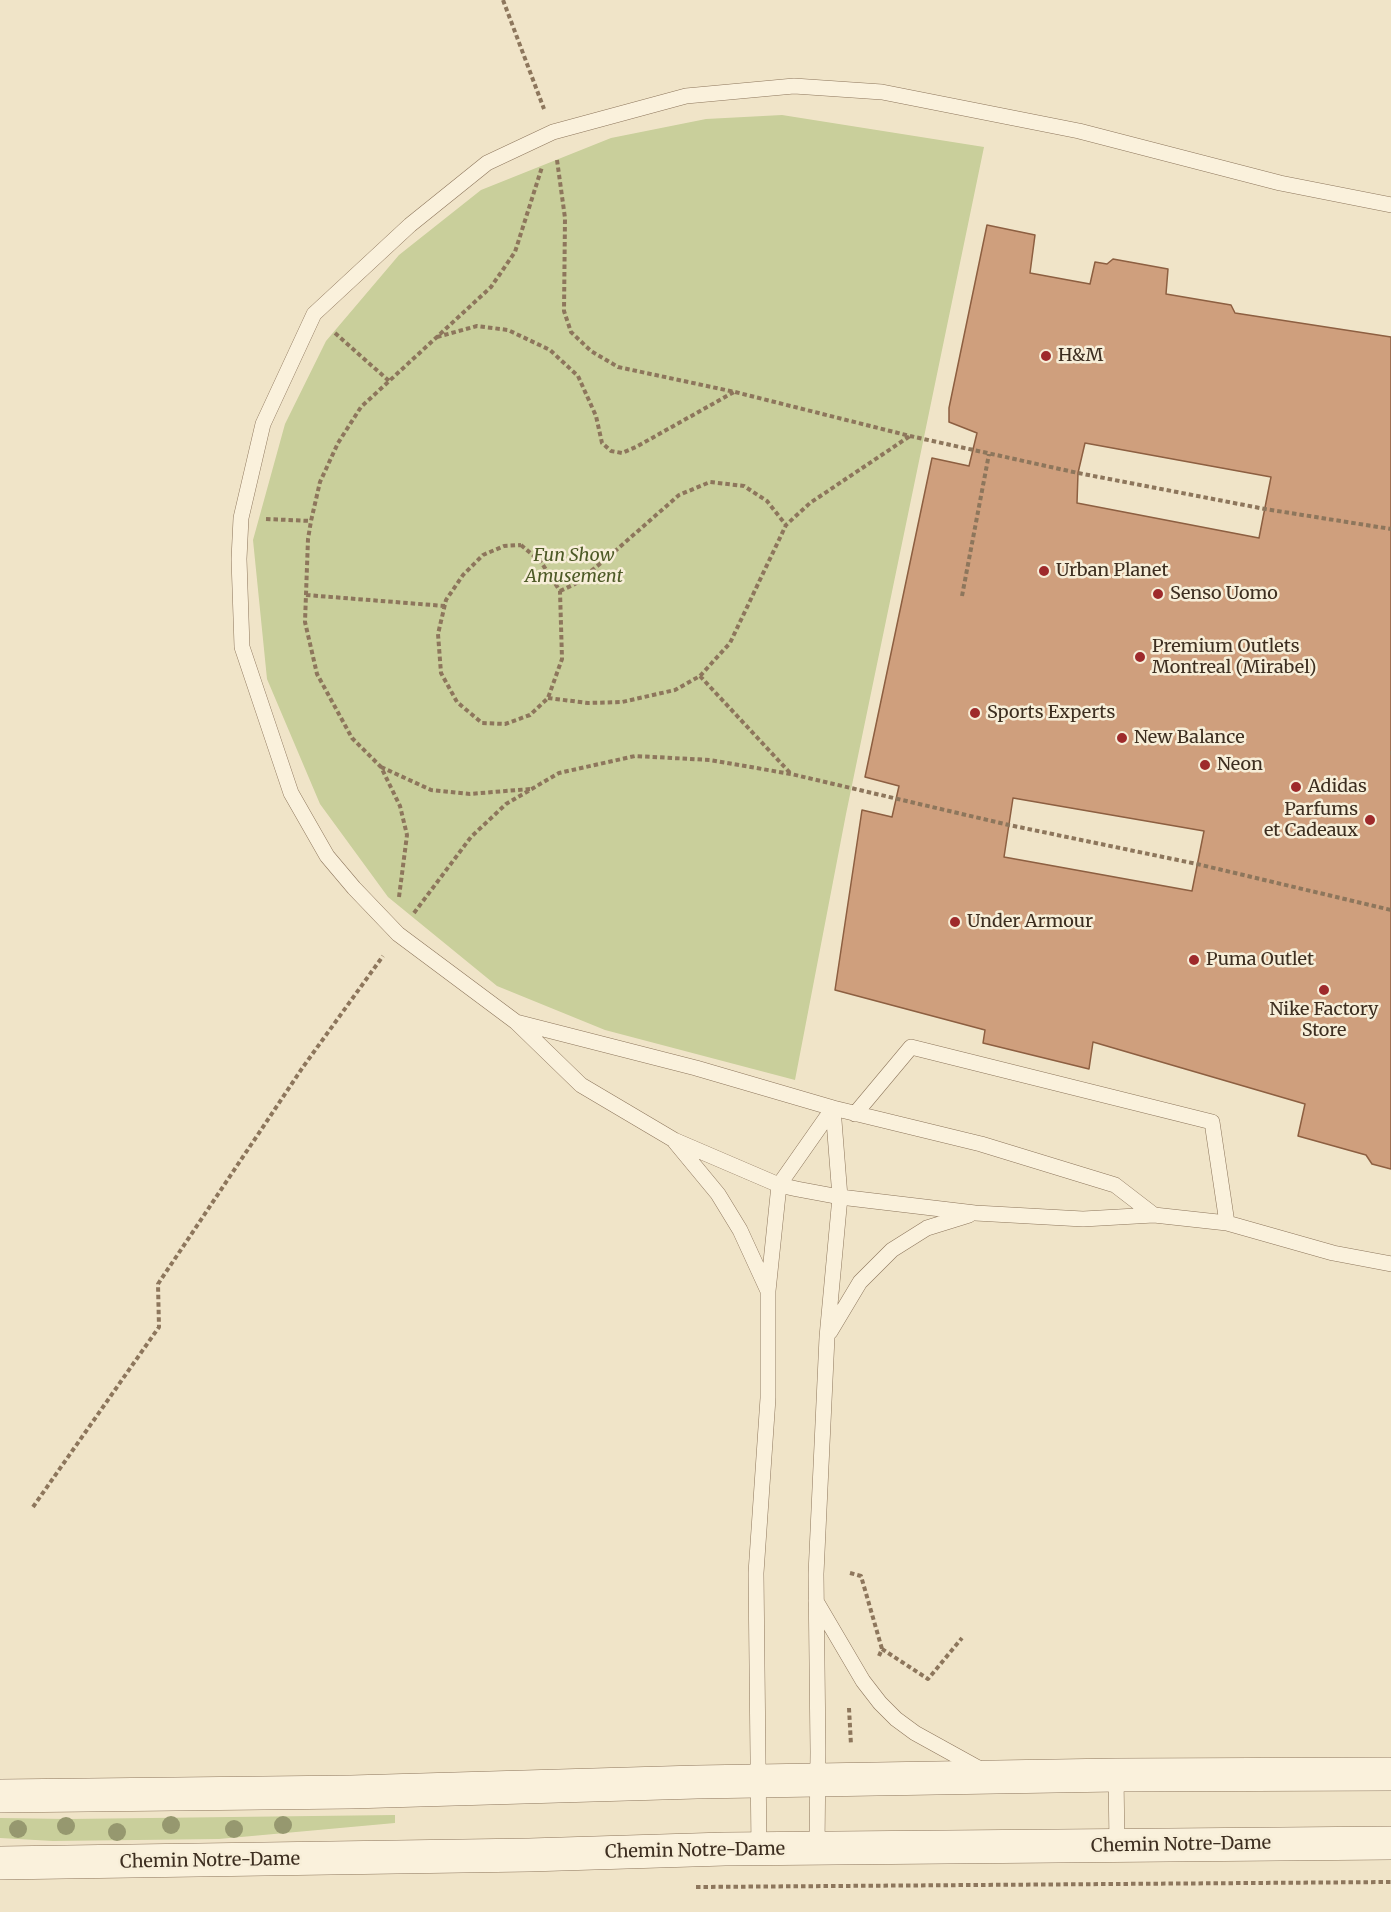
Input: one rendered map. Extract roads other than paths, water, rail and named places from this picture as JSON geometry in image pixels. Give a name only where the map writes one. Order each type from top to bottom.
[{"type":"street","points":[[0,1796],[351,1792],[759,1781],[1116,1775],[1391,1774]]},
{"type":"street","name":"Chemin Notre-Dame","points":[[0,1863],[244,1861],[817,1849],[1391,1843]]},
{"type":"lane","points":[[1391,205],[1280,183],[1079,131],[882,92],[794,86],[718,92],[686,96],[553,132],[487,162],[410,225],[314,314],[263,424],[241,518],[239,559],[242,646],[291,793],[327,856],[398,934],[516,1022],[581,1085],[674,1140],[778,1185],[840,1197],[975,1213],[1083,1219],[1154,1215],[1227,1223],[1334,1253],[1391,1264]]},
{"type":"lane","points":[[516,1022],[696,1068],[855,1114],[981,1144],[1115,1185],[1154,1215]]},
{"type":"lane","points":[[855,1114],[911,1047],[1212,1122],[1227,1223]]},
{"type":"lane","points":[[759,1850],[756,1574],[768,1398],[768,1292],[778,1185],[833,1108]]},
{"type":"lane","points":[[817,1849],[816,1600],[827,1337],[840,1197],[833,1108]]},
{"type":"lane","points":[[674,1140],[718,1194],[740,1230],[768,1292]]},
{"type":"lane","points":[[827,1337],[860,1282],[892,1250],[927,1228],[975,1213]]},
{"type":"lane","points":[[816,1600],[863,1681],[896,1719],[930,1743],[995,1777]]},
{"type":"lane","points":[[1116,1775],[1117,1845]]},
{"type":"place","name":"H&M","points":[[1046,356]]},
{"type":"place","name":"Urban Planet","points":[[1044,571]]},
{"type":"place","name":"Senso Uomo","points":[[1158,594]]},
{"type":"place","name":"Premium Outlets Montreal (Mirabel)","points":[[1140,657]]},
{"type":"place","name":"Sports Experts","points":[[975,713]]},
{"type":"place","name":"New Balance","points":[[1122,738]]},
{"type":"place","name":"Neon","points":[[1205,765]]},
{"type":"place","name":"Adidas","points":[[1296,787]]},
{"type":"place","name":"Parfums et Cadeaux","points":[[1370,820]]},
{"type":"place","name":"Under Armour","points":[[955,922]]},
{"type":"place","name":"Puma Outlet","points":[[1194,960]]},
{"type":"place","name":"Nike Factory Store","points":[[1324,990]]},
{"type":"park label","name":"Fun Show Amusement","points":[[574,566]]}]
